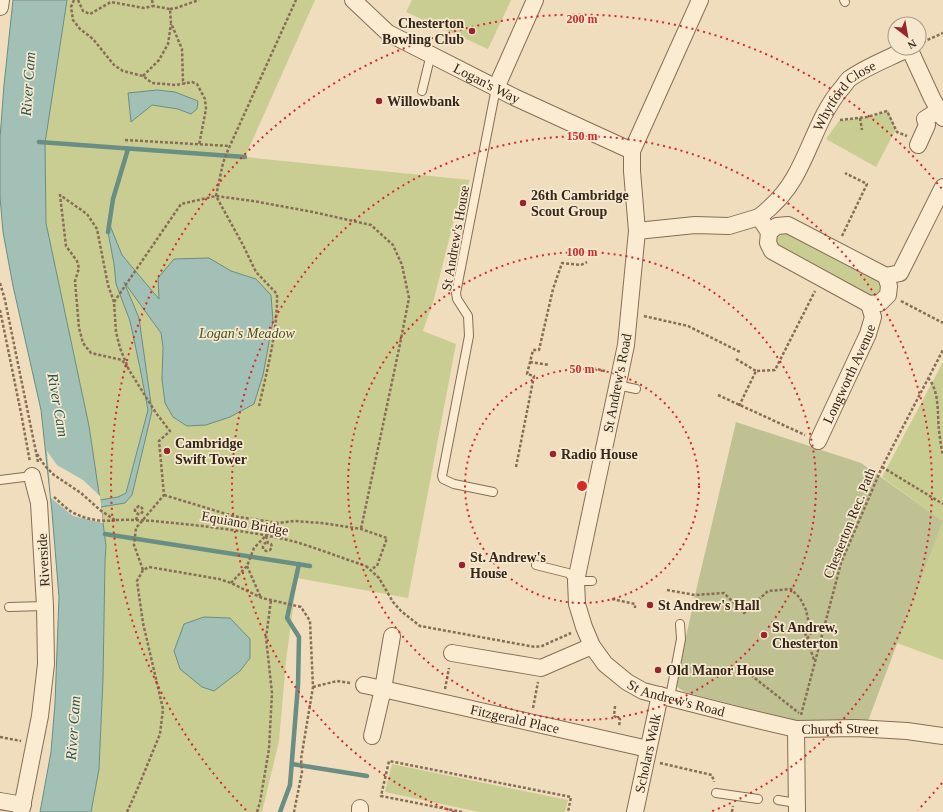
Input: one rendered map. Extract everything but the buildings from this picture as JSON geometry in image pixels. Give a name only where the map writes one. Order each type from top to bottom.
[{"type":"street","name":"Logan's Way","points":[[353,0],[388,33],[496,88],[632,151]]},
{"type":"street","points":[[496,88],[535,0]]},
{"type":"street","name":"St Andrew's Road","points":[[700,0],[632,151],[632,171],[637,231],[630,313],[626,345],[580,557],[576,581],[578,604],[584,627],[592,646],[605,664],[627,682],[643,690],[737,716],[799,722]]},
{"type":"street","name":"Whytford Close","points":[[759,217],[783,195],[794,178],[827,108],[849,80],[874,65],[909,48],[941,114],[925,119],[927,125],[920,142]]},
{"type":"street","points":[[769,232],[777,226],[788,225],[886,276],[900,273],[943,188]]},
{"type":"street","points":[[637,231],[695,225],[729,226],[759,217]]},
{"type":"street","name":"Longworth Avenue","points":[[759,217],[769,232],[768,243],[772,251],[821,279],[870,304],[880,302],[888,295]]},
{"type":"street","points":[[886,276],[889,286],[888,295]]},
{"type":"street","name":"Longworth Avenue","points":[[818,442],[868,334],[873,316],[870,304]]},
{"type":"street","name":"Riverside","points":[[22,809],[40,716],[46,664],[45,606],[36,471]]},
{"type":"street","points":[[372,736],[383,689],[392,636]]},
{"type":"street","points":[[452,652],[542,668],[592,646]]},
{"type":"street","name":"Fitzgerald Place","points":[[364,685],[616,742],[647,754]]},
{"type":"street","name":"Scholars Walk","points":[[635,812],[647,754],[665,696]]},
{"type":"street","name":"Church Street","points":[[796,808],[799,722],[856,728],[907,731],[943,736]]},
{"type":"street","points":[[0,801],[22,809]]},
{"type":"lane","points":[[422,91],[430,54]]},
{"type":"lane","name":"St Andrew's House","points":[[493,492],[454,484],[443,479],[442,476],[469,336],[468,316],[456,293],[496,88]]},
{"type":"lane","points":[[617,385],[636,389]]},
{"type":"lane","points":[[0,480],[36,471]]},
{"type":"lane","points":[[536,565],[568,573],[576,581],[592,581]]},
{"type":"lane","points":[[9,607],[45,606]]},
{"type":"lane","points":[[665,696],[681,639],[680,624]]},
{"type":"lane","points":[[716,793],[758,799]]},
{"type":"lane","points":[[778,800],[796,808]]},
{"type":"path","points":[[74,0],[71,7],[74,20],[80,29],[93,39],[114,65],[123,71],[143,76],[152,83],[176,85],[192,82],[197,84],[206,99],[206,109],[199,145]]},
{"type":"path","points":[[78,0],[83,11],[90,14],[112,2],[144,8],[152,6],[170,9],[199,0]]},
{"type":"path","points":[[152,0],[152,6]]},
{"type":"path","points":[[259,406],[266,376],[276,317],[277,294],[256,272],[216,196],[223,162],[296,0]]},
{"type":"path","points":[[143,76],[159,60],[168,44],[171,23],[170,9]]},
{"type":"path","points":[[171,23],[182,49],[183,81],[185,84]]},
{"type":"path","points":[[927,40],[943,33]]},
{"type":"path","points":[[836,121],[860,118],[887,110],[897,132],[909,137],[913,134],[920,142]]},
{"type":"path","points":[[860,118],[862,130]]},
{"type":"path","points":[[125,140],[230,146]]},
{"type":"path","points":[[836,250],[867,184],[845,173]]},
{"type":"path","points":[[129,370],[120,348],[116,332],[114,302],[108,285],[97,229],[87,214],[60,195],[66,246],[77,261],[79,268],[75,281],[79,328],[83,343],[91,353],[122,360],[156,414],[170,431],[159,441],[164,495],[136,528],[135,532],[134,545],[143,570]]},
{"type":"path","points":[[114,302],[145,259],[157,238],[181,204],[216,196],[313,212],[371,226],[393,245],[402,265],[409,298],[361,529]]},
{"type":"path","points":[[516,467],[534,376],[527,374],[532,350],[539,350],[553,289],[562,262],[580,265],[587,262]]},
{"type":"path","points":[[736,359],[756,371],[775,370],[821,279]]},
{"type":"path","points":[[0,283],[14,342],[36,452],[36,471]]},
{"type":"path","points":[[888,295],[943,323]]},
{"type":"path","points":[[0,310],[21,413],[36,471]]},
{"type":"path","points":[[630,313],[688,326],[740,352]]},
{"type":"path","name":"Chesterton Rec. Path","points":[[799,722],[841,563],[882,467],[943,350]]},
{"type":"path","points":[[530,362],[549,365]]},
{"type":"path","points":[[739,406],[756,371]]},
{"type":"path","points":[[928,378],[932,382],[935,391],[943,455]]},
{"type":"path","points":[[718,395],[818,442]]},
{"type":"path","points":[[36,452],[45,466],[54,475],[81,493],[100,510],[116,520]]},
{"type":"path","points":[[882,467],[943,504]]},
{"type":"path","name":"Equiano Bridge","points":[[52,495],[76,514],[95,519],[109,521],[136,520],[221,528],[266,536],[296,542],[371,569]]},
{"type":"path","points":[[164,495],[233,516],[278,523],[301,521],[322,523],[361,529],[387,538],[377,566],[371,569],[379,578],[397,606],[420,626],[535,647],[542,646],[584,627]]},
{"type":"path","points":[[136,520],[138,514]]},
{"type":"path","points":[[231,583],[247,566],[253,550],[278,523]]},
{"type":"path","points":[[266,536],[268,543]]},
{"type":"path","points":[[247,566],[262,598]]},
{"type":"path","points":[[127,812],[160,734],[163,709],[148,645],[137,581],[143,570],[149,568],[219,579],[262,598],[301,607],[310,621],[313,687],[301,759],[302,772],[294,812]]},
{"type":"path","points":[[667,590],[695,594],[724,593],[744,613],[768,591],[790,589],[800,598],[806,610],[811,633],[807,639]]},
{"type":"path","points":[[612,599],[635,604],[635,608]]},
{"type":"path","points":[[257,812],[269,749],[272,693],[266,638],[271,600]]},
{"type":"path","points":[[804,633],[814,661]]},
{"type":"path","points":[[530,722],[542,668]]},
{"type":"path","points":[[747,672],[799,722]]},
{"type":"path","points":[[313,687],[337,681]]},
{"type":"path","points":[[615,706],[614,716],[620,718],[616,742]]},
{"type":"path","points":[[0,737],[35,743]]},
{"type":"path","points":[[647,754],[712,775],[716,793]]},
{"type":"path","points":[[462,812],[381,796],[390,760],[571,797],[568,812]]},
{"type":"green space","name":"Logan's Meadow","points":[[67,0],[315,0],[245,157],[470,180],[455,216],[434,299],[423,331],[456,344],[408,598],[297,578],[286,661],[279,741],[262,812],[91,812],[99,769],[106,546],[89,426],[46,223],[45,143]]},
{"type":"green space","name":"Chesterton Bowling Club","points":[[412,0],[511,0],[488,49],[406,12]]},
{"type":"green space","points":[[888,110],[896,129],[876,167],[826,139],[839,121],[875,116]]},
{"type":"green space","points":[[784,231],[878,279],[882,288],[879,295],[872,298],[780,250],[776,241],[778,235]]},
{"type":"green space","points":[[943,362],[943,521],[882,477]]},
{"type":"green space","points":[[736,422],[861,463],[943,521],[868,721],[795,721],[685,692],[677,687],[676,682],[696,591]]},
{"type":"green space","points":[[943,521],[943,660],[897,643]]},
{"type":"green space","points":[[392,764],[568,800],[565,812],[479,812],[385,792]]},
{"type":"water","name":"River Cam","points":[[13,0],[67,0],[45,143],[46,223],[89,426],[100,500],[118,497],[126,493],[148,410],[130,321],[116,284],[108,232],[109,223],[122,255],[159,299],[158,278],[174,259],[209,258],[231,271],[256,279],[271,295],[273,321],[263,375],[254,404],[230,417],[206,425],[187,426],[173,417],[165,403],[162,379],[163,347],[161,333],[124,282],[139,318],[152,411],[132,495],[125,503],[101,507],[106,546],[103,679],[99,769],[91,812],[40,812],[51,752],[55,703],[59,597],[41,410],[13,286],[3,232],[0,197],[0,138]]},
{"type":"water","points":[[157,90],[175,92],[198,101],[197,109],[191,114],[178,109],[152,105],[131,122],[128,93]]},
{"type":"water","points":[[204,617],[230,618],[250,639],[250,658],[240,671],[214,691],[202,687],[180,669],[174,651],[184,624]]},
{"type":"pier","points":[[47,451],[57,465],[83,480],[100,496],[103,523],[73,516],[51,498]]},
{"type":"waterway","points":[[39,142],[245,157]]},
{"type":"waterway","points":[[108,232],[113,199],[128,149]]},
{"type":"waterway","points":[[105,534],[310,566]]},
{"type":"waterway","points":[[280,812],[290,785],[298,685],[299,637],[287,618],[299,564]]},
{"type":"waterway","points":[[292,764],[367,776]]},
{"type":"place","name":"Chesterton Bowling Club","points":[[472,31]]},
{"type":"place","name":"Willowbank","points":[[379,101]]},
{"type":"place","name":"26th Cambridge Scout Group","points":[[523,203]]},
{"type":"place","name":"Cambridge Swift Tower","points":[[167,451]]},
{"type":"place","name":"Radio House","points":[[553,454]]},
{"type":"place","name":"St. Andrew's House","points":[[462,565]]},
{"type":"place","name":"St Andrew's Hall","points":[[650,605]]},
{"type":"place","name":"St Andrew, Chesterton","points":[[764,635]]},
{"type":"place","name":"Old Manor House","points":[[658,670]]}]
